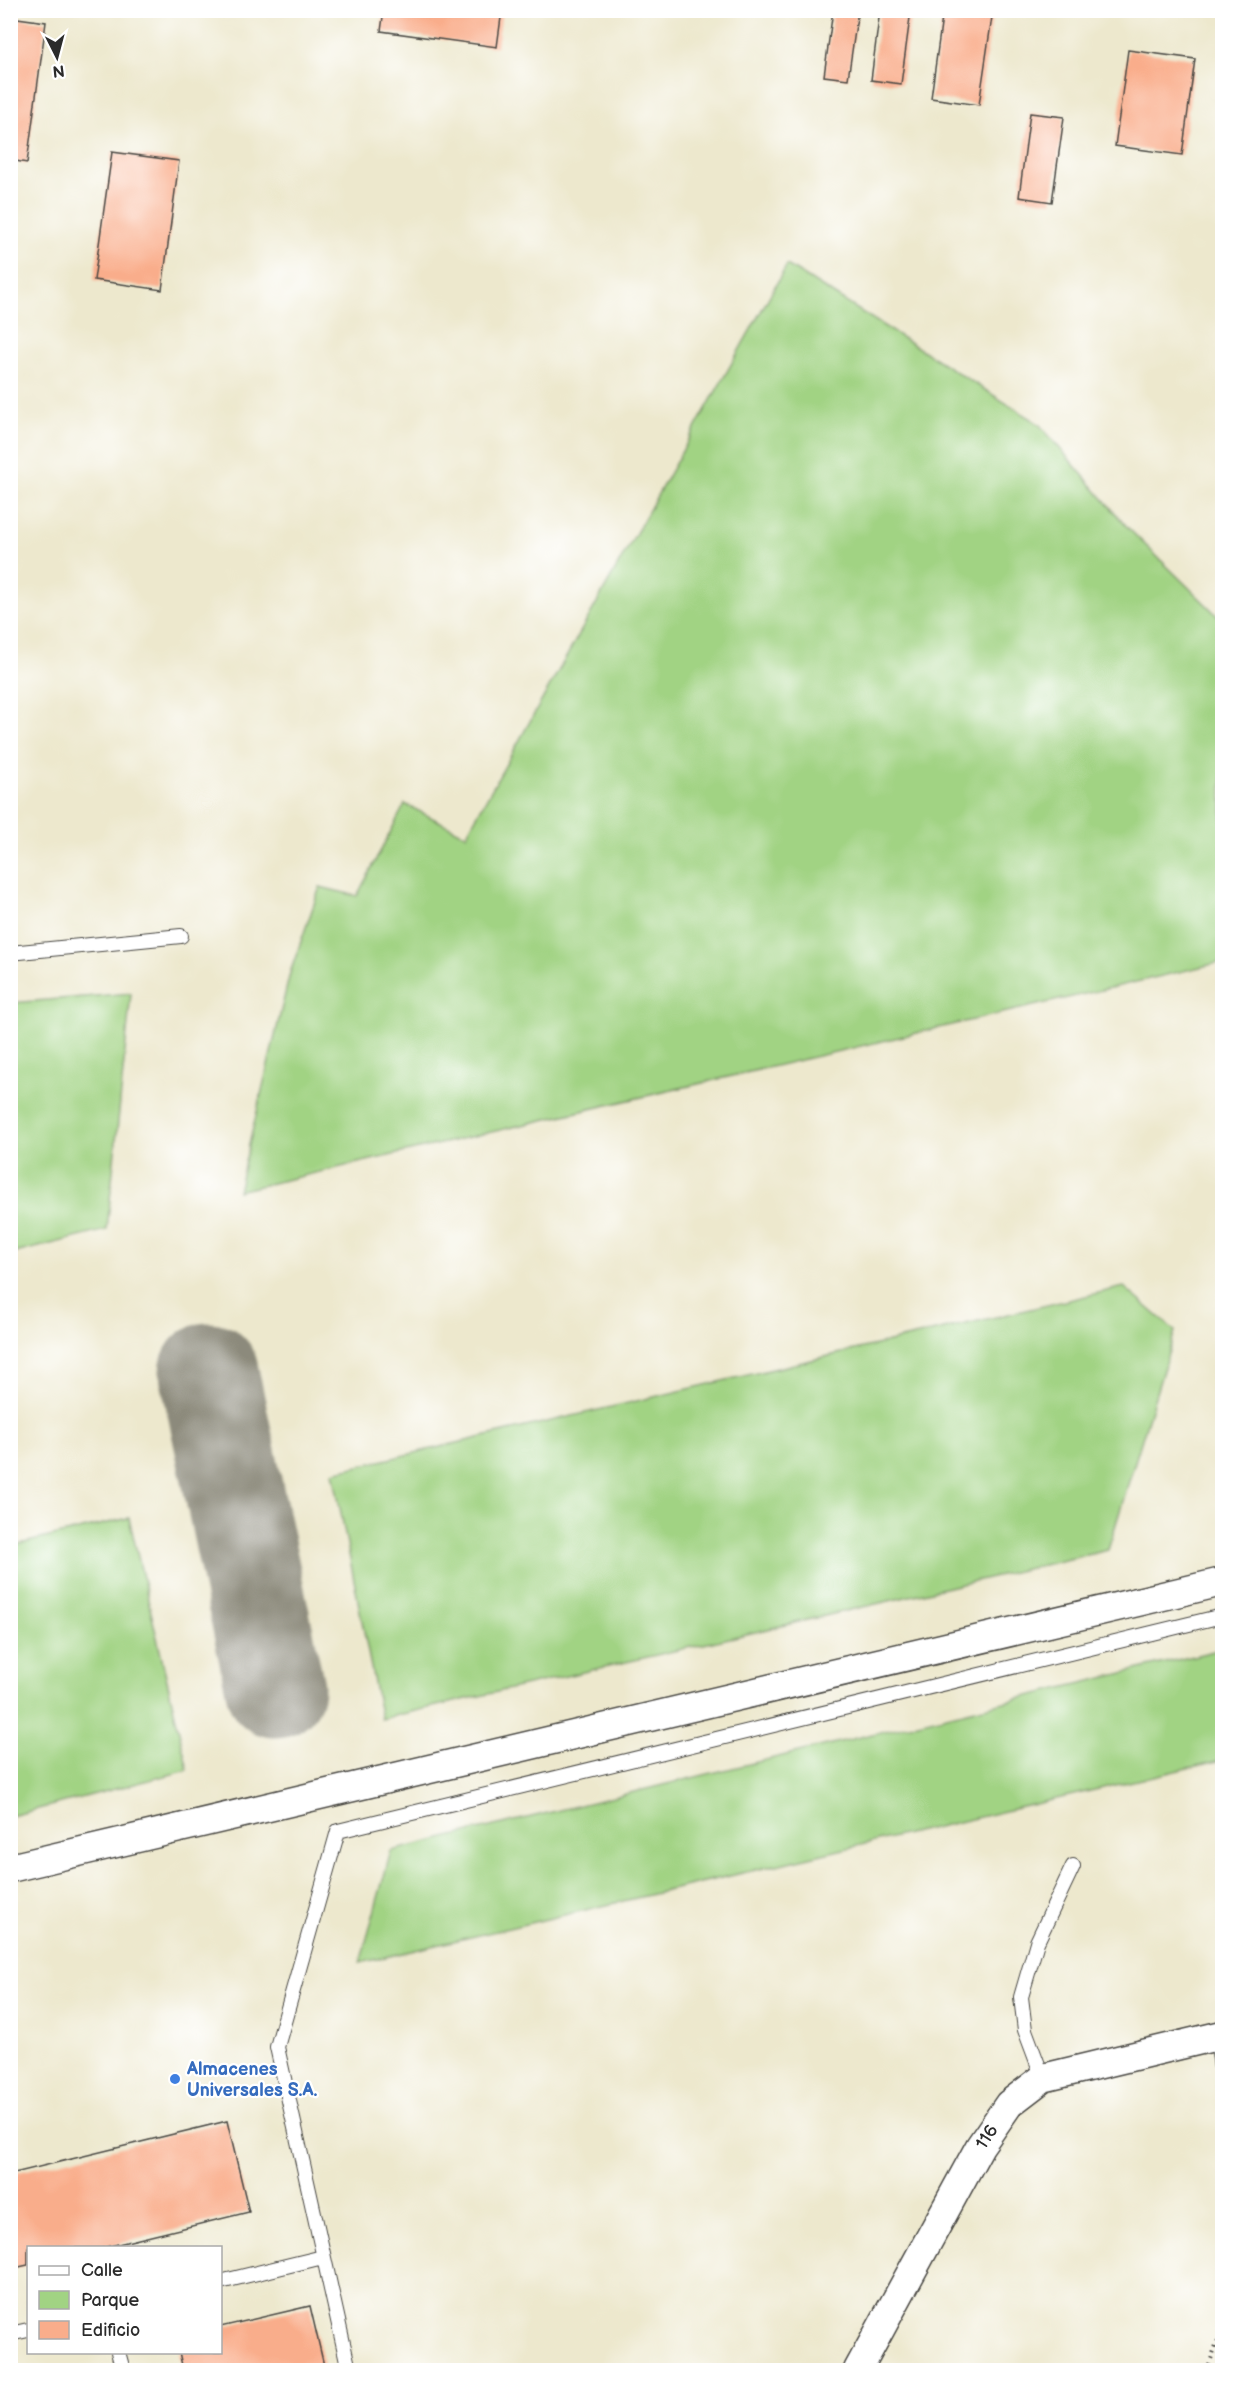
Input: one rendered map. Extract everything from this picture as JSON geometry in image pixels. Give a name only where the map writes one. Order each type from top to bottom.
[{"type":"street","points":[[10,1868],[1222,1582]]},
{"type":"street","name":"116","points":[[858,2370],[980,2146],[1009,2104],[1042,2078],[1220,2035]]},
{"type":"lane","points":[[10,953],[181,936]]},
{"type":"lane","points":[[349,2370],[277,2047],[338,1831],[1222,1616]]},
{"type":"lane","points":[[1042,2078],[1024,2030],[1021,1997],[1037,1942],[1073,1866]]},
{"type":"lane","points":[[1220,2035],[1222,2077]]},
{"type":"lane","points":[[222,2282],[323,2257]]},
{"type":"lane","points":[[10,2334],[27,2330]]},
{"type":"lane","points":[[119,2354],[123,2370]]},
{"type":"path","points":[[1207,2370],[1222,2330]]},
{"type":"green space","points":[[787,265],[1039,424],[1129,529],[1222,620],[1222,962],[238,1191],[290,973],[320,887],[357,896],[405,804],[466,835]]},
{"type":"green space","points":[[131,993],[107,1230],[11,1254],[11,1003]]},
{"type":"green space","points":[[1124,1287],[1175,1331],[1108,1550],[381,1719],[333,1472]]},
{"type":"green space","points":[[129,1518],[188,1770],[11,1816],[11,1546]]},
{"type":"green space","points":[[1222,1649],[1222,1760],[360,1963],[391,1851]]},
{"type":"building","points":[[384,10],[502,10],[497,47],[381,31]]},
{"type":"building","points":[[833,10],[858,10],[848,79],[824,76]]},
{"type":"building","points":[[880,10],[911,10],[901,84],[871,80]]},
{"type":"building","points":[[943,10],[993,10],[979,105],[931,98]]},
{"type":"building","points":[[10,17],[46,22],[27,163],[10,160]]},
{"type":"building","points":[[1128,50],[1195,59],[1182,155],[1115,146]]},
{"type":"building","points":[[1030,113],[1064,117],[1052,202],[1019,197]]},
{"type":"building","points":[[112,152],[179,161],[162,290],[94,280]]},
{"type":"building","points":[[227,2121],[249,2212],[110,2246],[27,2246],[27,2265],[10,2269],[10,2174]]},
{"type":"building","points":[[310,2306],[325,2370],[183,2370],[179,2354],[222,2354],[222,2327]]},
{"type":"taxiway","points":[[209,1372],[275,1688]]},
{"type":"place","name":"Almacenes Universales S.A.","points":[[175,2079]]}]
